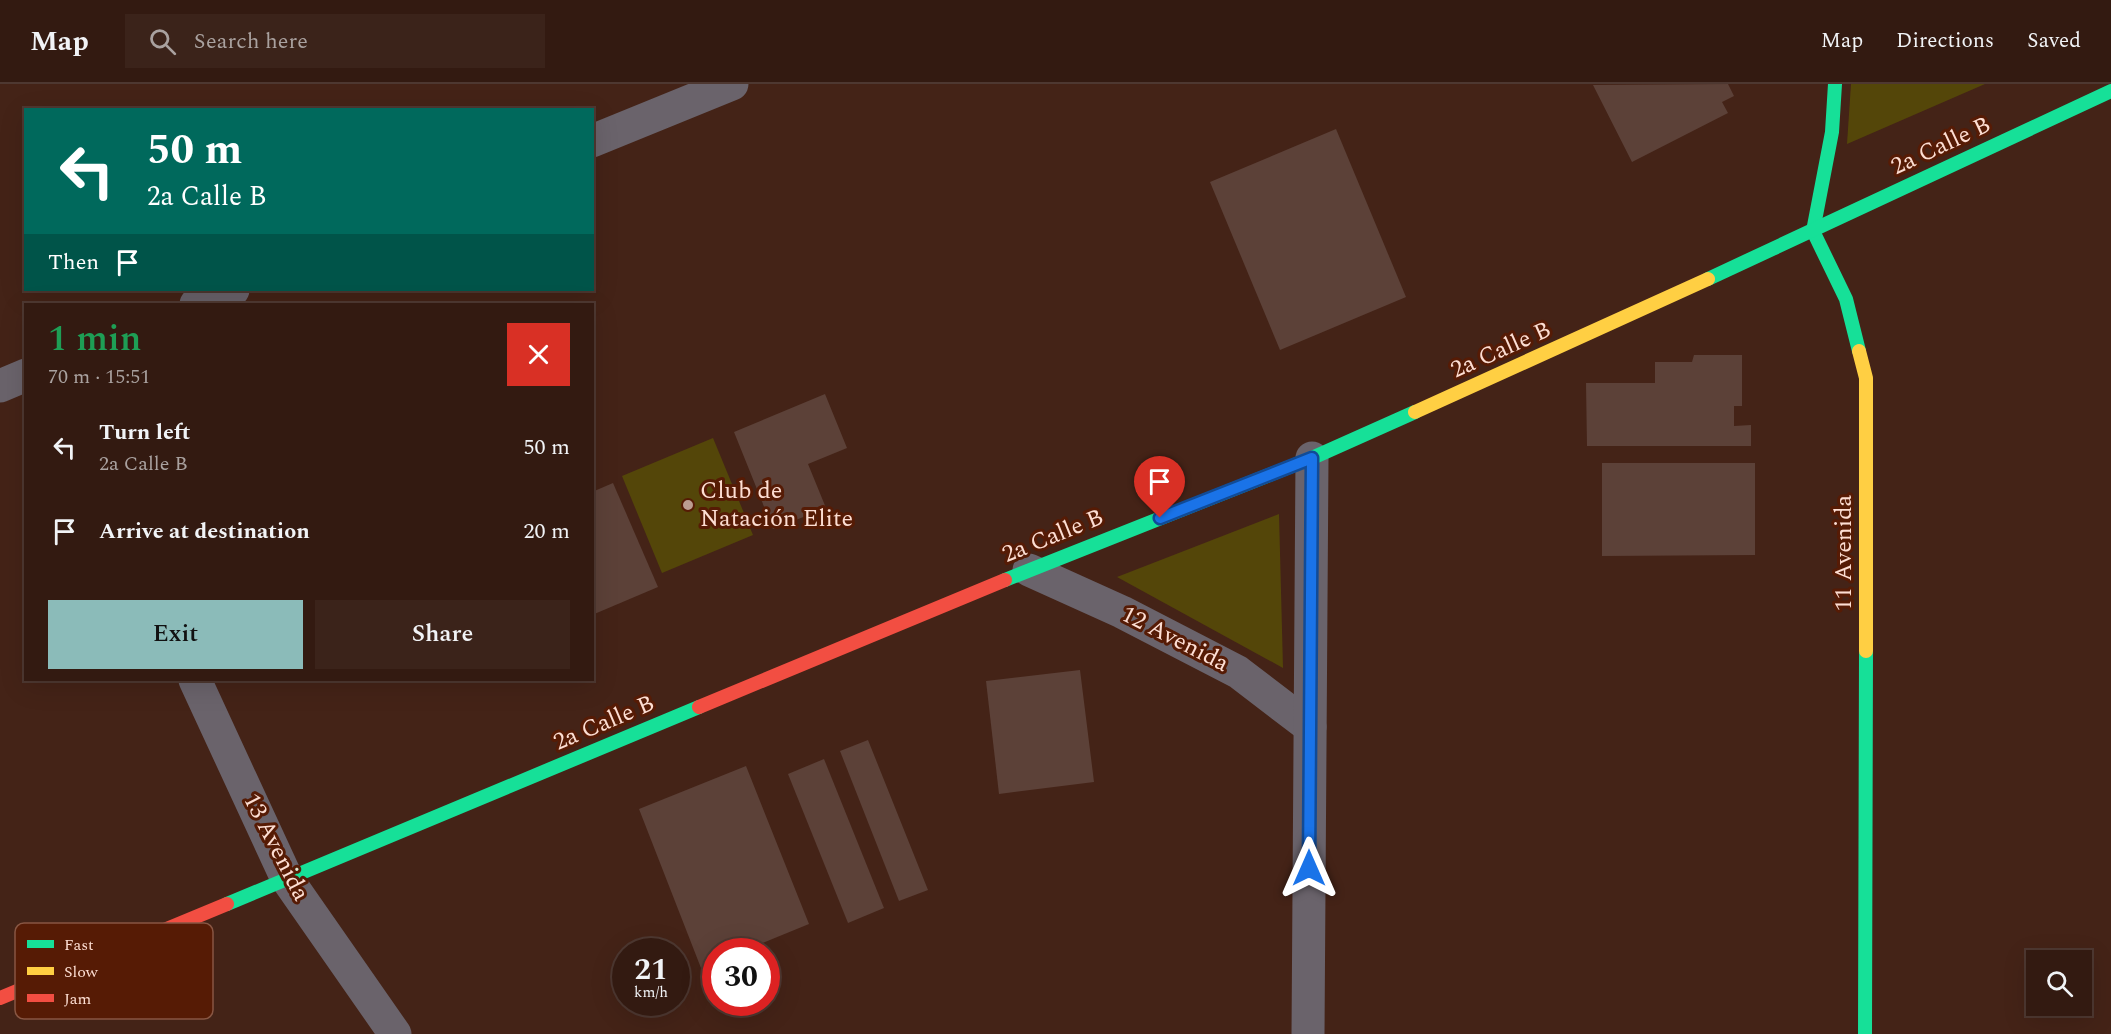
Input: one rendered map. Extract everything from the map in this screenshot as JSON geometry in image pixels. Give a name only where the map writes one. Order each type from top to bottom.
[{"type":"street","points":[[594,140],[732,84]]},
{"type":"street","points":[[1813,231],[1832,132],[1835,84]]},
{"type":"street","name":"2a Calle B","points":[[181,923],[1029,570],[1312,458],[1554,351],[2111,91]]},
{"type":"street","name":"11 Avenida","points":[[1813,231],[1846,299],[1866,378],[1865,1034]]},
{"type":"street","points":[[199,303],[230,291]]},
{"type":"street","points":[[0,386],[24,376]]},
{"type":"street","points":[[1308,1034],[1312,458]]},
{"type":"street","name":"12 Avenida","points":[[1029,570],[1122,612],[1238,672],[1310,727]]},
{"type":"street","name":"13 Avenida","points":[[195,681],[287,879],[395,1034]]},
{"type":"street","name":"2a Calle B","points":[[0,998],[15,992]]},
{"type":"shaded area","points":[[1851,84],[1985,84],[1847,144]]},
{"type":"shaded area","name":"Club de Natación Elite","points":[[713,438],[753,535],[662,573],[622,476]]},
{"type":"shaded area","points":[[1279,514],[1283,668],[1117,577]]},
{"type":"building","points":[[1728,84],[1734,96],[1722,102],[1728,113],[1632,162],[1593,85]]},
{"type":"building","points":[[1336,129],[1406,297],[1280,350],[1210,182]]},
{"type":"building","points":[[1694,355],[1742,355],[1742,406],[1734,406],[1734,426],[1751,425],[1751,446],[1587,446],[1586,383],[1655,383],[1655,362],[1692,362]]},
{"type":"building","points":[[825,394],[847,448],[808,464],[826,508],[773,529],[734,432]]},
{"type":"building","points":[[1602,463],[1755,463],[1755,555],[1602,556]]},
{"type":"building","points":[[613,483],[658,587],[594,614],[594,491]]},
{"type":"building","points":[[1080,670],[1094,782],[999,794],[986,681]]},
{"type":"building","points":[[868,740],[928,890],[899,901],[840,751]]},
{"type":"building","points":[[824,759],[884,908],[848,923],[788,774]]},
{"type":"building","points":[[746,766],[809,924],[775,938],[702,938],[701,968],[639,809]]},
{"type":"traffic: fast","points":[[1835,84],[1832,132],[1813,231],[1846,299],[1859,351]]},
{"type":"traffic: fast","points":[[1708,279],[2111,91]]},
{"type":"traffic: fast","points":[[1005,580],[1312,458],[1415,412]]},
{"type":"traffic: fast","points":[[1865,1034],[1866,651]]},
{"type":"traffic: fast","points":[[227,904],[699,707]]},
{"type":"traffic: slow","points":[[1415,412],[1708,279]]},
{"type":"traffic: slow","points":[[1859,351],[1866,378],[1866,651]]},
{"type":"traffic: jam","points":[[699,707],[1005,580]]},
{"type":"traffic: jam","points":[[181,923],[227,904]]},
{"type":"traffic: jam","points":[[0,998],[15,992]]},
{"type":"place","name":"Club de Natación Elite","points":[[688,505]]},
{"type":"route","points":[[1160,518],[1312,458],[1309,868]]}]
